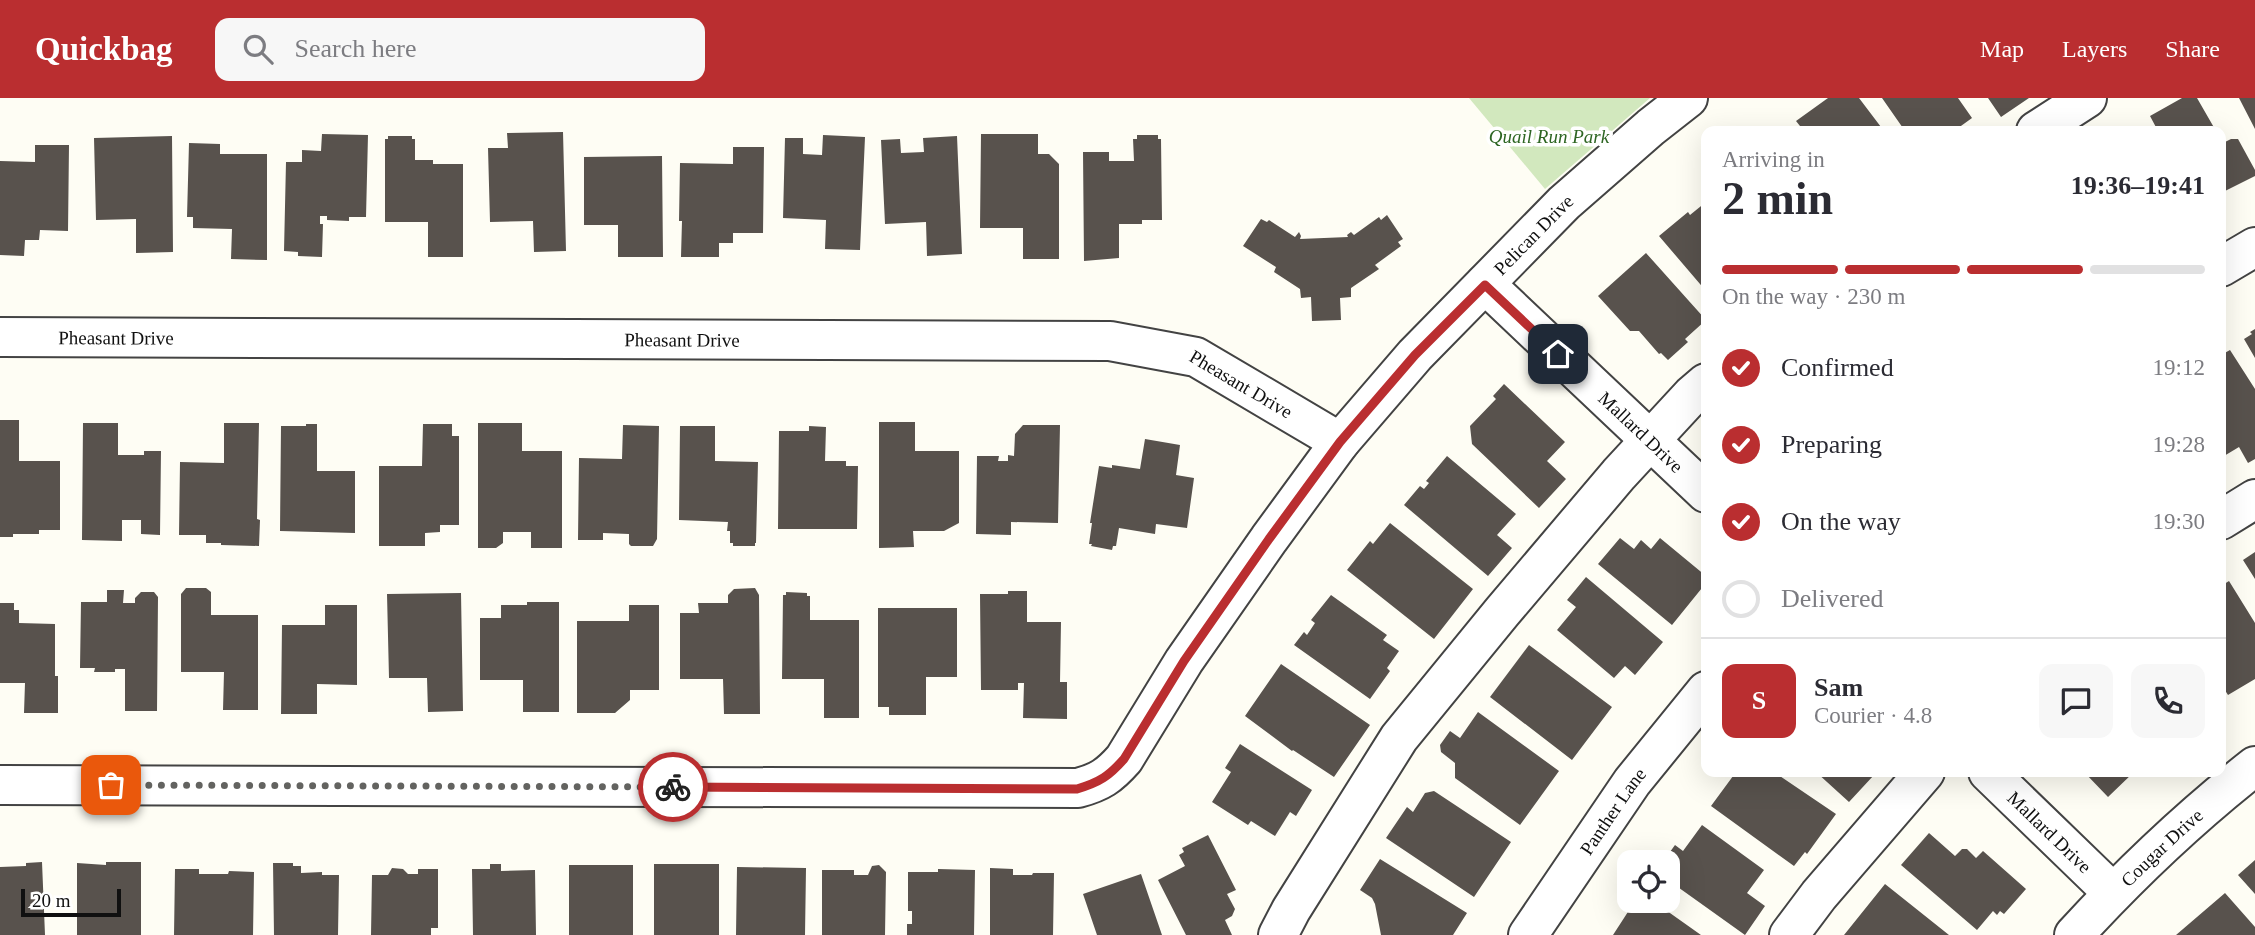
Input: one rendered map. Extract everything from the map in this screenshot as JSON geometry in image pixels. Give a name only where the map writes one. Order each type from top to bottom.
[{"type":"street","name":"Pelican Drive","points":[[0,785],[1077,789],[1096,783],[1112,773],[1124,759],[1184,661],[1340,442],[1415,355],[1564,202],[1688,98]]},
{"type":"street","points":[[2044,126],[2087,98]]},
{"type":"street","points":[[2226,264],[2255,247]]},
{"type":"street","name":"Mallard Drive","points":[[1485,285],[1701,488]]},
{"type":"street","name":"Pheasant Drive","points":[[0,337],[1110,341],[1196,357],[1340,442]]},
{"type":"street","points":[[1278,935],[1290,910],[1399,738],[1502,612],[1650,441],[1701,387]]},
{"type":"street","points":[[2226,517],[2255,499]]},
{"type":"street","name":"Panther Lane","points":[[1528,935],[1632,782],[1701,697]]},
{"type":"street","name":"Cougar Drive","points":[[2074,935],[2113,893],[2204,806],[2255,766]]},
{"type":"street","points":[[1790,935],[1819,895],[1921,777]]},
{"type":"street","name":"Mallard Drive","points":[[1992,777],[2113,893]]},
{"type":"green space","name":"Quail Run Park","points":[[1469,98],[1650,98],[1545,189]]},
{"type":"building","points":[[1828,98],[1859,98],[1880,126],[1800,126],[1796,121]]},
{"type":"building","points":[[1882,98],[1958,98],[1972,118],[1961,126],[1902,126]]},
{"type":"building","points":[[1988,98],[2029,98],[2001,117]]},
{"type":"building","points":[[2182,98],[2197,98],[2213,126],[2155,126],[2150,116]]},
{"type":"building","points":[[2239,98],[2255,98],[2255,129]]},
{"type":"building","points":[[563,132],[566,251],[534,252],[533,221],[490,222],[488,148],[508,148],[507,133]]},
{"type":"building","points":[[322,134],[368,135],[366,217],[349,217],[349,221],[327,220],[327,216],[320,216],[320,224],[323,224],[322,257],[298,256],[298,252],[284,251],[286,162],[302,162],[302,150],[321,151]]},
{"type":"building","points":[[981,134],[1038,134],[1038,154],[1049,154],[1059,164],[1059,259],[1023,259],[1023,228],[980,228]]},
{"type":"building","points":[[823,135],[865,137],[860,250],[825,249],[826,220],[783,218],[785,138],[803,138],[803,154],[822,155]]},
{"type":"building","points":[[1137,135],[1158,135],[1158,139],[1161,139],[1162,220],[1142,220],[1142,224],[1119,224],[1119,258],[1084,261],[1083,152],[1109,152],[1109,161],[1134,161],[1133,139],[1137,139]]},
{"type":"building","points":[[172,136],[173,252],[136,253],[136,219],[96,220],[94,138]]},
{"type":"building","points":[[388,136],[412,136],[412,139],[415,139],[415,160],[433,160],[433,164],[463,164],[463,257],[428,257],[428,222],[385,222],[385,139],[388,139]]},
{"type":"building","points":[[957,136],[962,254],[927,256],[926,222],[885,224],[881,140],[900,139],[901,153],[924,152],[923,138]]},
{"type":"building","points":[[2238,139],[2255,170],[2255,176],[2226,190],[2226,142]]},
{"type":"building","points":[[189,143],[220,144],[220,154],[267,154],[267,260],[231,259],[232,229],[193,228],[193,217],[187,217]]},
{"type":"building","points":[[35,145],[69,145],[68,231],[40,230],[39,240],[25,240],[24,256],[0,255],[0,161],[35,162]]},
{"type":"building","points":[[733,147],[764,147],[763,233],[733,233],[733,243],[719,243],[719,257],[681,257],[680,163],[733,164]]},
{"type":"building","points":[[662,156],[663,257],[618,257],[618,225],[584,225],[584,157]]},
{"type":"building","points":[[1701,206],[1701,285],[1659,236],[1688,212],[1690,215]]},
{"type":"building","points":[[1387,215],[1403,239],[1398,242],[1401,246],[1375,265],[1379,269],[1351,288],[1351,297],[1340,298],[1341,320],[1312,321],[1311,297],[1301,298],[1300,289],[1274,272],[1276,267],[1243,246],[1261,219],[1267,222],[1269,220],[1295,237],[1299,232],[1300,239],[1348,237],[1351,232],[1354,235],[1379,217],[1381,220]]},
{"type":"building","points":[[1646,253],[1701,314],[1701,325],[1685,339],[1688,342],[1668,360],[1659,354],[1639,331],[1630,331],[1598,296]]},
{"type":"building","points":[[2255,329],[2255,358],[2244,339]]},
{"type":"building","points":[[2230,350],[2255,389],[2255,459],[2248,463],[2239,447],[2226,455],[2226,352]]},
{"type":"building","points":[[1504,384],[1565,442],[1547,461],[1566,479],[1539,508],[1472,444],[1470,426],[1496,399],[1493,396]]},
{"type":"building","points":[[0,420],[19,420],[19,461],[60,461],[60,530],[39,530],[39,534],[0,537]]},
{"type":"building","points":[[879,422],[915,422],[915,451],[959,451],[959,523],[944,531],[913,531],[914,547],[879,548]]},
{"type":"building","points":[[83,423],[118,423],[118,455],[144,455],[144,451],[161,451],[160,535],[141,534],[141,520],[122,520],[122,541],[82,540]]},
{"type":"building","points":[[224,423],[259,423],[259,546],[206,543],[206,535],[179,535],[180,462],[224,463]]},
{"type":"building","points":[[478,423],[522,423],[522,451],[562,451],[562,548],[531,548],[531,532],[503,532],[503,543],[496,548],[478,548]]},
{"type":"building","points":[[317,424],[317,471],[355,471],[355,533],[280,531],[281,426]]},
{"type":"building","points":[[423,424],[452,424],[452,436],[459,436],[459,525],[440,525],[440,532],[425,533],[425,546],[379,546],[379,466],[422,466]]},
{"type":"building","points":[[623,425],[659,426],[657,539],[653,546],[631,546],[629,534],[603,533],[603,540],[578,540],[579,458],[622,459]]},
{"type":"building","points":[[1023,425],[1060,425],[1058,523],[1011,522],[1011,535],[976,534],[977,456],[999,456],[998,461],[1008,461],[1008,455],[1014,456],[1015,434]]},
{"type":"building","points":[[680,426],[715,426],[715,461],[758,462],[755,546],[733,546],[733,543],[730,543],[730,531],[727,531],[728,522],[679,520]]},
{"type":"building","points":[[809,426],[826,427],[825,461],[846,461],[846,466],[858,466],[857,529],[778,529],[779,431],[809,431]]},
{"type":"building","points":[[1145,439],[1180,445],[1176,475],[1194,478],[1187,528],[1156,524],[1155,534],[1119,528],[1116,546],[1113,546],[1112,550],[1091,546],[1090,523],[1099,466],[1140,469]]},
{"type":"building","points":[[1447,456],[1516,514],[1497,535],[1512,548],[1488,576],[1404,505],[1420,486],[1424,489],[1429,483],[1426,481]]},
{"type":"building","points":[[1390,523],[1473,589],[1434,639],[1347,570],[1370,541],[1373,544]]},
{"type":"building","points":[[1620,538],[1634,549],[1641,540],[1651,549],[1660,538],[1701,572],[1701,589],[1672,625],[1598,564]]},
{"type":"building","points":[[2255,552],[2255,579],[2243,560]]},
{"type":"building","points":[[1586,577],[1663,642],[1635,675],[1625,666],[1614,678],[1557,630],[1576,607],[1567,600]]},
{"type":"building","points":[[2229,581],[2255,623],[2255,679],[2228,695],[2226,692],[2226,583]]},
{"type":"building","points":[[186,588],[206,588],[211,592],[211,615],[258,615],[258,710],[223,710],[224,672],[181,672],[181,594]]},
{"type":"building","points":[[755,588],[759,595],[760,714],[724,714],[723,679],[680,679],[680,613],[699,613],[698,603],[728,603],[728,595],[734,589]]},
{"type":"building","points":[[107,590],[124,590],[123,603],[135,603],[135,598],[141,592],[154,592],[158,597],[157,711],[125,711],[125,669],[94,672],[95,668],[80,668],[81,602],[107,602]]},
{"type":"building","points":[[1008,591],[1027,591],[1027,622],[1061,622],[1060,682],[1067,682],[1067,719],[1023,718],[1024,683],[1018,683],[1018,690],[981,690],[980,594],[1008,594]]},
{"type":"building","points":[[786,592],[807,593],[807,596],[810,596],[810,620],[859,620],[859,718],[824,718],[824,679],[782,679],[783,595],[786,595]]},
{"type":"building","points":[[461,593],[463,711],[428,712],[427,678],[389,678],[387,594]]},
{"type":"building","points":[[1331,595],[1387,635],[1383,640],[1399,651],[1387,668],[1390,671],[1370,699],[1294,645],[1304,632],[1307,635],[1315,623],[1311,620]]},
{"type":"building","points":[[527,602],[559,602],[559,712],[523,712],[523,680],[480,680],[480,618],[501,618],[501,605],[527,605]]},
{"type":"building","points":[[0,603],[14,603],[14,610],[19,610],[19,623],[55,624],[58,713],[24,713],[25,683],[0,683]]},
{"type":"building","points":[[325,605],[357,605],[357,685],[317,684],[317,714],[281,714],[282,625],[325,625]]},
{"type":"building","points":[[629,605],[659,605],[659,690],[630,690],[630,700],[615,713],[577,713],[577,621],[629,621]]},
{"type":"building","points":[[878,608],[957,608],[957,677],[926,677],[926,715],[889,715],[889,707],[878,707]]},
{"type":"building","points":[[1529,645],[1612,707],[1572,760],[1490,697]]},
{"type":"building","points":[[1281,664],[1370,725],[1334,777],[1292,751],[1245,716]]},
{"type":"building","points":[[1478,712],[1559,771],[1520,825],[1455,778],[1455,763],[1441,752],[1440,745],[1450,731],[1460,738]]},
{"type":"building","points":[[1240,744],[1312,790],[1296,816],[1290,812],[1275,836],[1251,821],[1248,825],[1212,802],[1231,772],[1225,768]]},
{"type":"building","points":[[1732,777],[1781,777],[1836,814],[1807,854],[1805,852],[1794,866],[1711,806]]},
{"type":"building","points":[[1822,777],[1872,777],[1849,802]]},
{"type":"building","points":[[2089,777],[2129,777],[2108,797]]},
{"type":"building","points":[[1434,791],[1511,842],[1474,897],[1386,838],[1407,807],[1413,812],[1425,793]]},
{"type":"building","points":[[1702,825],[1764,870],[1747,893],[1765,906],[1745,935],[1680,889],[1680,850],[1671,850],[1675,845],[1683,851]]},
{"type":"building","points":[[1929,833],[1955,856],[1962,849],[1967,849],[1976,858],[1983,851],[2026,889],[2004,914],[2000,911],[1997,915],[1993,911],[1977,930],[1901,865]]},
{"type":"building","points":[[1208,835],[1236,890],[1227,894],[1235,909],[1232,916],[1225,920],[1232,935],[1186,935],[1158,880],[1185,866],[1179,855],[1184,852],[1182,848]]},
{"type":"building","points":[[1380,859],[1467,913],[1453,935],[1381,935],[1375,904],[1372,898],[1360,890]]},
{"type":"building","points":[[2255,860],[2255,894],[2238,875]]},
{"type":"building","points":[[42,862],[45,935],[0,935],[0,867]]},
{"type":"building","points":[[106,862],[141,862],[141,935],[77,935],[77,863],[106,865]]},
{"type":"building","points":[[273,863],[293,863],[293,866],[301,866],[301,873],[322,872],[322,875],[339,875],[338,935],[274,935]]},
{"type":"building","points":[[490,864],[501,864],[501,871],[535,870],[536,935],[473,935],[472,869],[490,869]]},
{"type":"building","points":[[654,864],[719,864],[719,935],[654,935]]},
{"type":"building","points":[[569,865],[633,865],[633,935],[569,935]]},
{"type":"building","points":[[879,865],[886,872],[885,935],[822,935],[822,870],[854,870],[854,875],[868,875],[872,866]]},
{"type":"building","points":[[737,867],[806,868],[805,935],[736,935]]},
{"type":"building","points":[[392,868],[403,869],[408,874],[418,874],[418,869],[438,869],[438,928],[431,928],[431,935],[371,935],[372,875],[388,875]]},
{"type":"building","points":[[990,868],[1013,869],[1013,875],[1054,873],[1053,935],[990,935]]},
{"type":"building","points":[[175,869],[199,869],[199,874],[254,872],[253,935],[174,935]]},
{"type":"building","points":[[938,869],[975,870],[974,935],[907,935],[907,924],[912,924],[912,911],[908,911],[908,872],[938,872]]},
{"type":"building","points":[[1141,874],[1162,935],[1097,935],[1083,894]]},
{"type":"building","points":[[1885,884],[1949,935],[1844,935]]},
{"type":"building","points":[[2225,893],[2255,927],[2255,935],[2176,935]]},
{"type":"building","points":[[1627,913],[1670,913],[1701,935],[1613,935]]},
{"type":"way so far","points":[[111,785],[673,787]]},
{"type":"route","points":[[673,787],[1077,789],[1096,783],[1112,773],[1124,759],[1184,661],[1340,442],[1415,355],[1485,285],[1558,354]]}]
